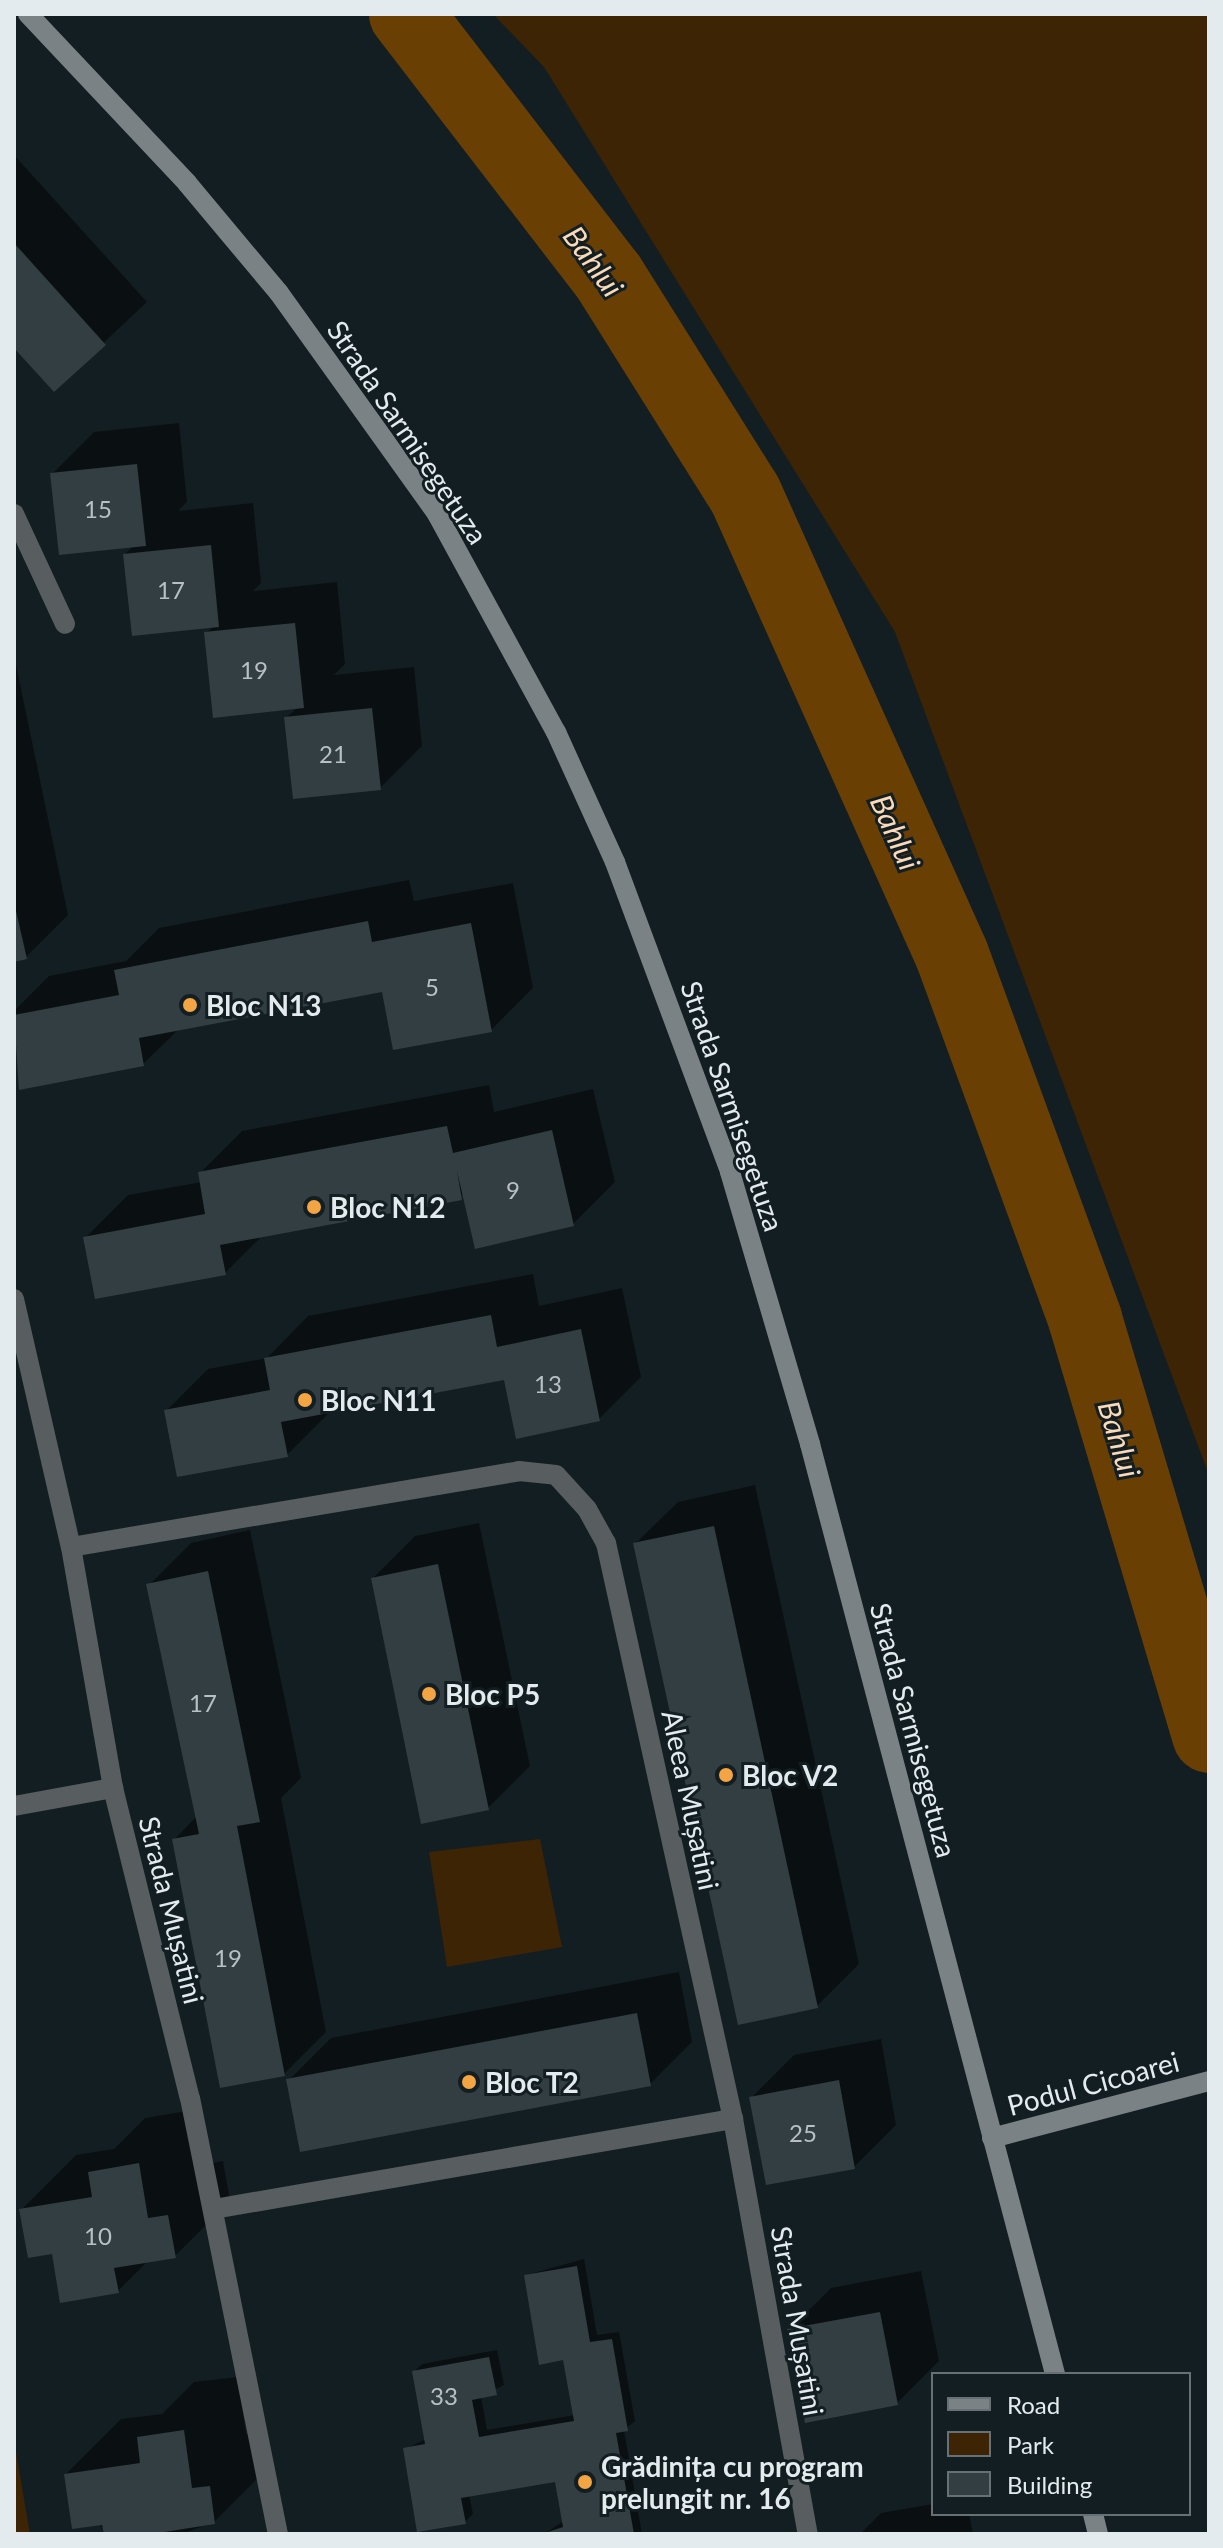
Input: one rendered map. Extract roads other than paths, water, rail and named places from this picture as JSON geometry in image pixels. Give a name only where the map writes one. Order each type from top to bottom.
[{"type":"street","name":"Strada Sarmisegetuza","points":[[28,14],[187,183],[279,293],[437,514],[602,833],[730,1172],[810,1444],[1054,2372]]},
{"type":"street","points":[[14,514],[65,624]]},
{"type":"street","name":"Strada Mușatini","points":[[14,1299],[71,1547],[113,1788],[214,2209],[278,2534]]},
{"type":"street","name":"Aleea Mușatini","points":[[71,1547],[519,1471],[556,1475],[606,1543],[733,2119]]},
{"type":"street","points":[[14,1806],[113,1788]]},
{"type":"street","name":"Podul Cicoarei","points":[[992,2138],[1209,2081]]},
{"type":"street","points":[[214,2209],[733,2119]]},
{"type":"street","name":"Strada Mușatini","points":[[733,2119],[808,2534]]},
{"type":"waterway","name":"Bahlui","points":[[406,14],[608,276],[745,494],[952,955],[1085,1319],[1209,1736]]},
{"type":"place","name":"Bloc N13","points":[[190,1005]]},
{"type":"place","name":"Bloc N12","points":[[314,1207]]},
{"type":"place","name":"Bloc N11","points":[[305,1400]]},
{"type":"place","name":"Bloc P5","points":[[429,1694]]},
{"type":"place","name":"Bloc V2","points":[[726,1775]]},
{"type":"place","name":"Bloc T2","points":[[469,2082]]},
{"type":"place","name":"Grădinița cu program prelungit nr. 16","points":[[585,2482]]}]
